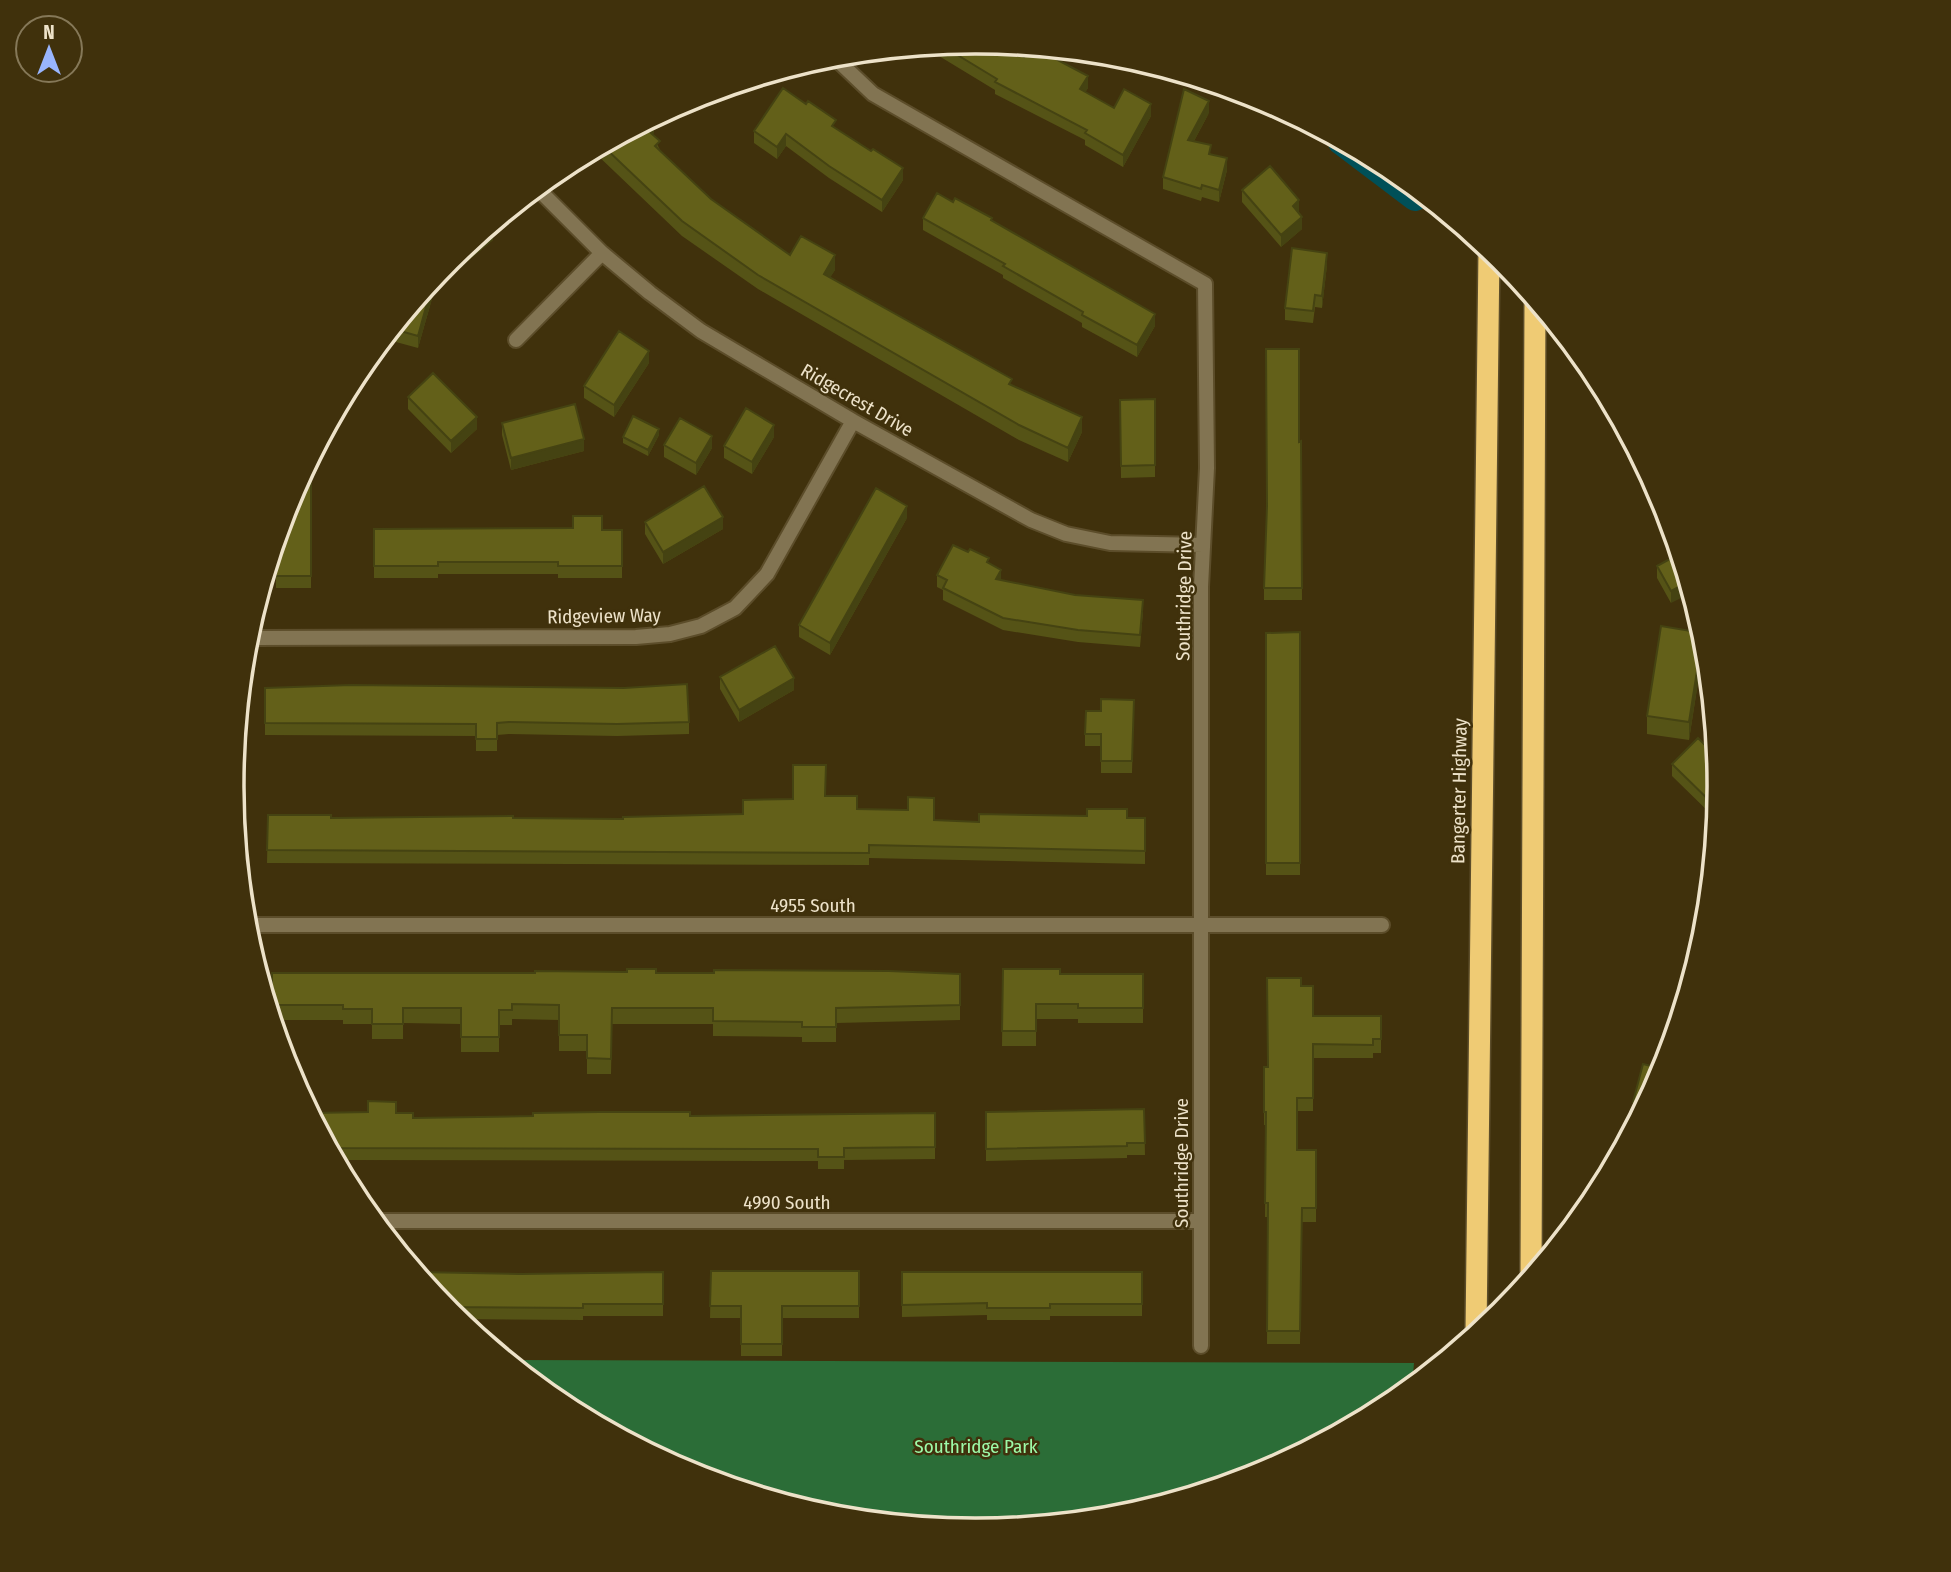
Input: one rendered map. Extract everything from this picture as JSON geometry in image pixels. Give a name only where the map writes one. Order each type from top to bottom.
[{"type":"highway","points":[[1482,259],[1487,315]]},
{"type":"highway","name":"Bangerter Highway","points":[[1476,1319],[1489,265]]},
{"type":"highway","points":[[1531,1262],[1535,315]]},
{"type":"street","name":"Southridge Drive","points":[[844,66],[873,94],[1205,284],[1207,468],[1201,587],[1201,1346]]},
{"type":"street","name":"Ridgecrest Drive","points":[[544,195],[602,253],[701,331],[853,421],[1031,520],[1066,534],[1110,543],[1203,545]]},
{"type":"street","points":[[516,340],[602,253]]},
{"type":"street","name":"Ridgeview Way","points":[[259,638],[636,636],[670,634],[701,626],[735,608],[767,574],[853,421]]},
{"type":"street","name":"4955 South","points":[[257,925],[1381,925]]},
{"type":"street","name":"4990 South","points":[[388,1221],[1200,1221]]},
{"type":"green space","name":"Southridge Park","points":[[522,1360],[1414,1363],[1413,1372],[1341,1420],[1256,1462],[1211,1479],[1118,1504],[1023,1516],[976,1518],[928,1516],[833,1504],[740,1479],[695,1462],[610,1420]]},
{"type":"building","points":[[957,55],[1057,60],[1088,76],[1080,89],[1114,108],[1124,89],[1151,104],[1123,155],[1085,133],[1087,130],[995,82],[997,79]]},
{"type":"building","points":[[783,88],[836,120],[832,126],[903,168],[882,200],[786,134],[777,147],[754,131]]},
{"type":"building","points":[[1184,89],[1209,101],[1188,140],[1211,145],[1209,154],[1227,158],[1219,190],[1202,185],[1201,189],[1163,177]]},
{"type":"building","points":[[649,132],[660,141],[655,146],[711,199],[790,255],[801,236],[835,255],[824,274],[1012,379],[1009,384],[1082,417],[1068,448],[1019,425],[758,275],[682,221],[610,152]]},
{"type":"building","points":[[1270,166],[1299,200],[1293,206],[1302,217],[1281,235],[1242,190]]},
{"type":"building","points":[[937,193],[953,202],[955,198],[992,218],[991,220],[1155,314],[1137,345],[1082,315],[1083,312],[1003,266],[1005,264],[923,218]]},
{"type":"building","points":[[1292,248],[1327,253],[1322,296],[1315,295],[1313,311],[1285,308]]},
{"type":"building","points":[[428,301],[418,336],[403,332]]},
{"type":"building","points":[[619,331],[649,351],[614,405],[584,386]]},
{"type":"building","points":[[1266,349],[1299,349],[1302,588],[1264,588],[1267,506]]},
{"type":"building","points":[[433,373],[477,417],[451,441],[408,397]]},
{"type":"building","points":[[1155,399],[1155,465],[1121,466],[1120,400]]},
{"type":"building","points":[[575,404],[584,439],[511,458],[502,423]]},
{"type":"building","points":[[746,408],[774,425],[752,462],[724,446]]},
{"type":"building","points":[[633,416],[659,429],[648,450],[623,437]]},
{"type":"building","points":[[680,418],[712,436],[696,463],[664,445]]},
{"type":"building","points":[[311,480],[311,576],[276,576],[299,506]]},
{"type":"building","points":[[704,486],[723,517],[663,552],[645,522]]},
{"type":"building","points":[[876,488],[907,506],[830,643],[799,625]]},
{"type":"building","points":[[573,516],[602,516],[602,530],[622,530],[622,566],[558,566],[558,562],[438,562],[438,566],[374,566],[374,529],[573,528]]},
{"type":"building","points":[[953,545],[989,558],[987,562],[1001,570],[996,579],[1075,595],[1143,600],[1140,635],[1078,630],[1003,618],[943,588],[947,580],[937,575]]},
{"type":"building","points":[[1670,559],[1679,587],[1671,591],[1657,566]]},
{"type":"building","points":[[1661,626],[1690,631],[1697,669],[1689,722],[1647,716]]},
{"type":"building","points":[[1300,632],[1300,863],[1266,863],[1266,633]]},
{"type":"building","points":[[775,646],[794,678],[739,710],[720,677]]},
{"type":"building","points":[[687,684],[689,722],[497,723],[497,739],[476,739],[476,724],[265,723],[265,688],[351,685],[624,688]]},
{"type":"building","points":[[1101,699],[1134,700],[1132,761],[1101,761],[1101,734],[1085,734],[1086,711],[1101,711]]},
{"type":"building","points":[[1698,738],[1706,746],[1707,798],[1672,764]]},
{"type":"building","points":[[793,765],[826,765],[825,796],[857,796],[857,809],[908,810],[908,797],[934,798],[934,820],[979,822],[979,814],[1087,816],[1087,809],[1127,809],[1127,818],[1145,818],[1145,851],[869,845],[869,853],[267,850],[268,815],[331,815],[331,818],[513,816],[623,819],[743,814],[743,800],[793,799]]},
{"type":"building","points":[[627,969],[656,969],[656,973],[714,973],[714,970],[960,974],[960,1005],[836,1008],[836,1027],[802,1027],[802,1022],[713,1021],[713,1008],[612,1008],[611,1059],[587,1058],[587,1035],[559,1035],[559,1005],[512,1004],[512,1010],[499,1010],[499,1037],[461,1037],[461,1008],[403,1008],[403,1024],[372,1024],[372,1009],[343,1009],[343,1005],[278,1005],[272,985],[272,973],[627,972]]},
{"type":"building","points":[[1003,969],[1060,969],[1060,974],[1143,974],[1143,1008],[1078,1008],[1078,1004],[1036,1004],[1036,1031],[1002,1031]]},
{"type":"building","points":[[1267,978],[1301,978],[1301,986],[1313,986],[1313,1016],[1381,1016],[1381,1039],[1373,1039],[1373,1045],[1313,1044],[1313,1098],[1297,1098],[1297,1150],[1316,1150],[1316,1208],[1302,1208],[1300,1331],[1267,1331],[1268,1203],[1265,1203],[1264,1067],[1268,1067]]},
{"type":"building","points":[[1643,1064],[1652,1066],[1635,1103],[1633,1102]]},
{"type":"building","points":[[368,1101],[396,1102],[396,1113],[413,1113],[413,1118],[599,1112],[690,1112],[690,1116],[935,1113],[935,1147],[844,1148],[844,1157],[818,1157],[818,1149],[340,1148],[321,1113],[368,1112]]},
{"type":"building","points":[[1144,1109],[1145,1143],[1127,1143],[1127,1146],[986,1149],[986,1112]]},
{"type":"building","points":[[711,1271],[859,1271],[859,1306],[782,1306],[782,1344],[741,1344],[741,1306],[710,1306]]},
{"type":"building","points":[[429,1272],[663,1272],[663,1304],[583,1304],[583,1308],[462,1307]]},
{"type":"building","points":[[902,1272],[1142,1272],[1142,1304],[1050,1304],[1050,1308],[987,1308],[987,1303],[902,1305]]}]
